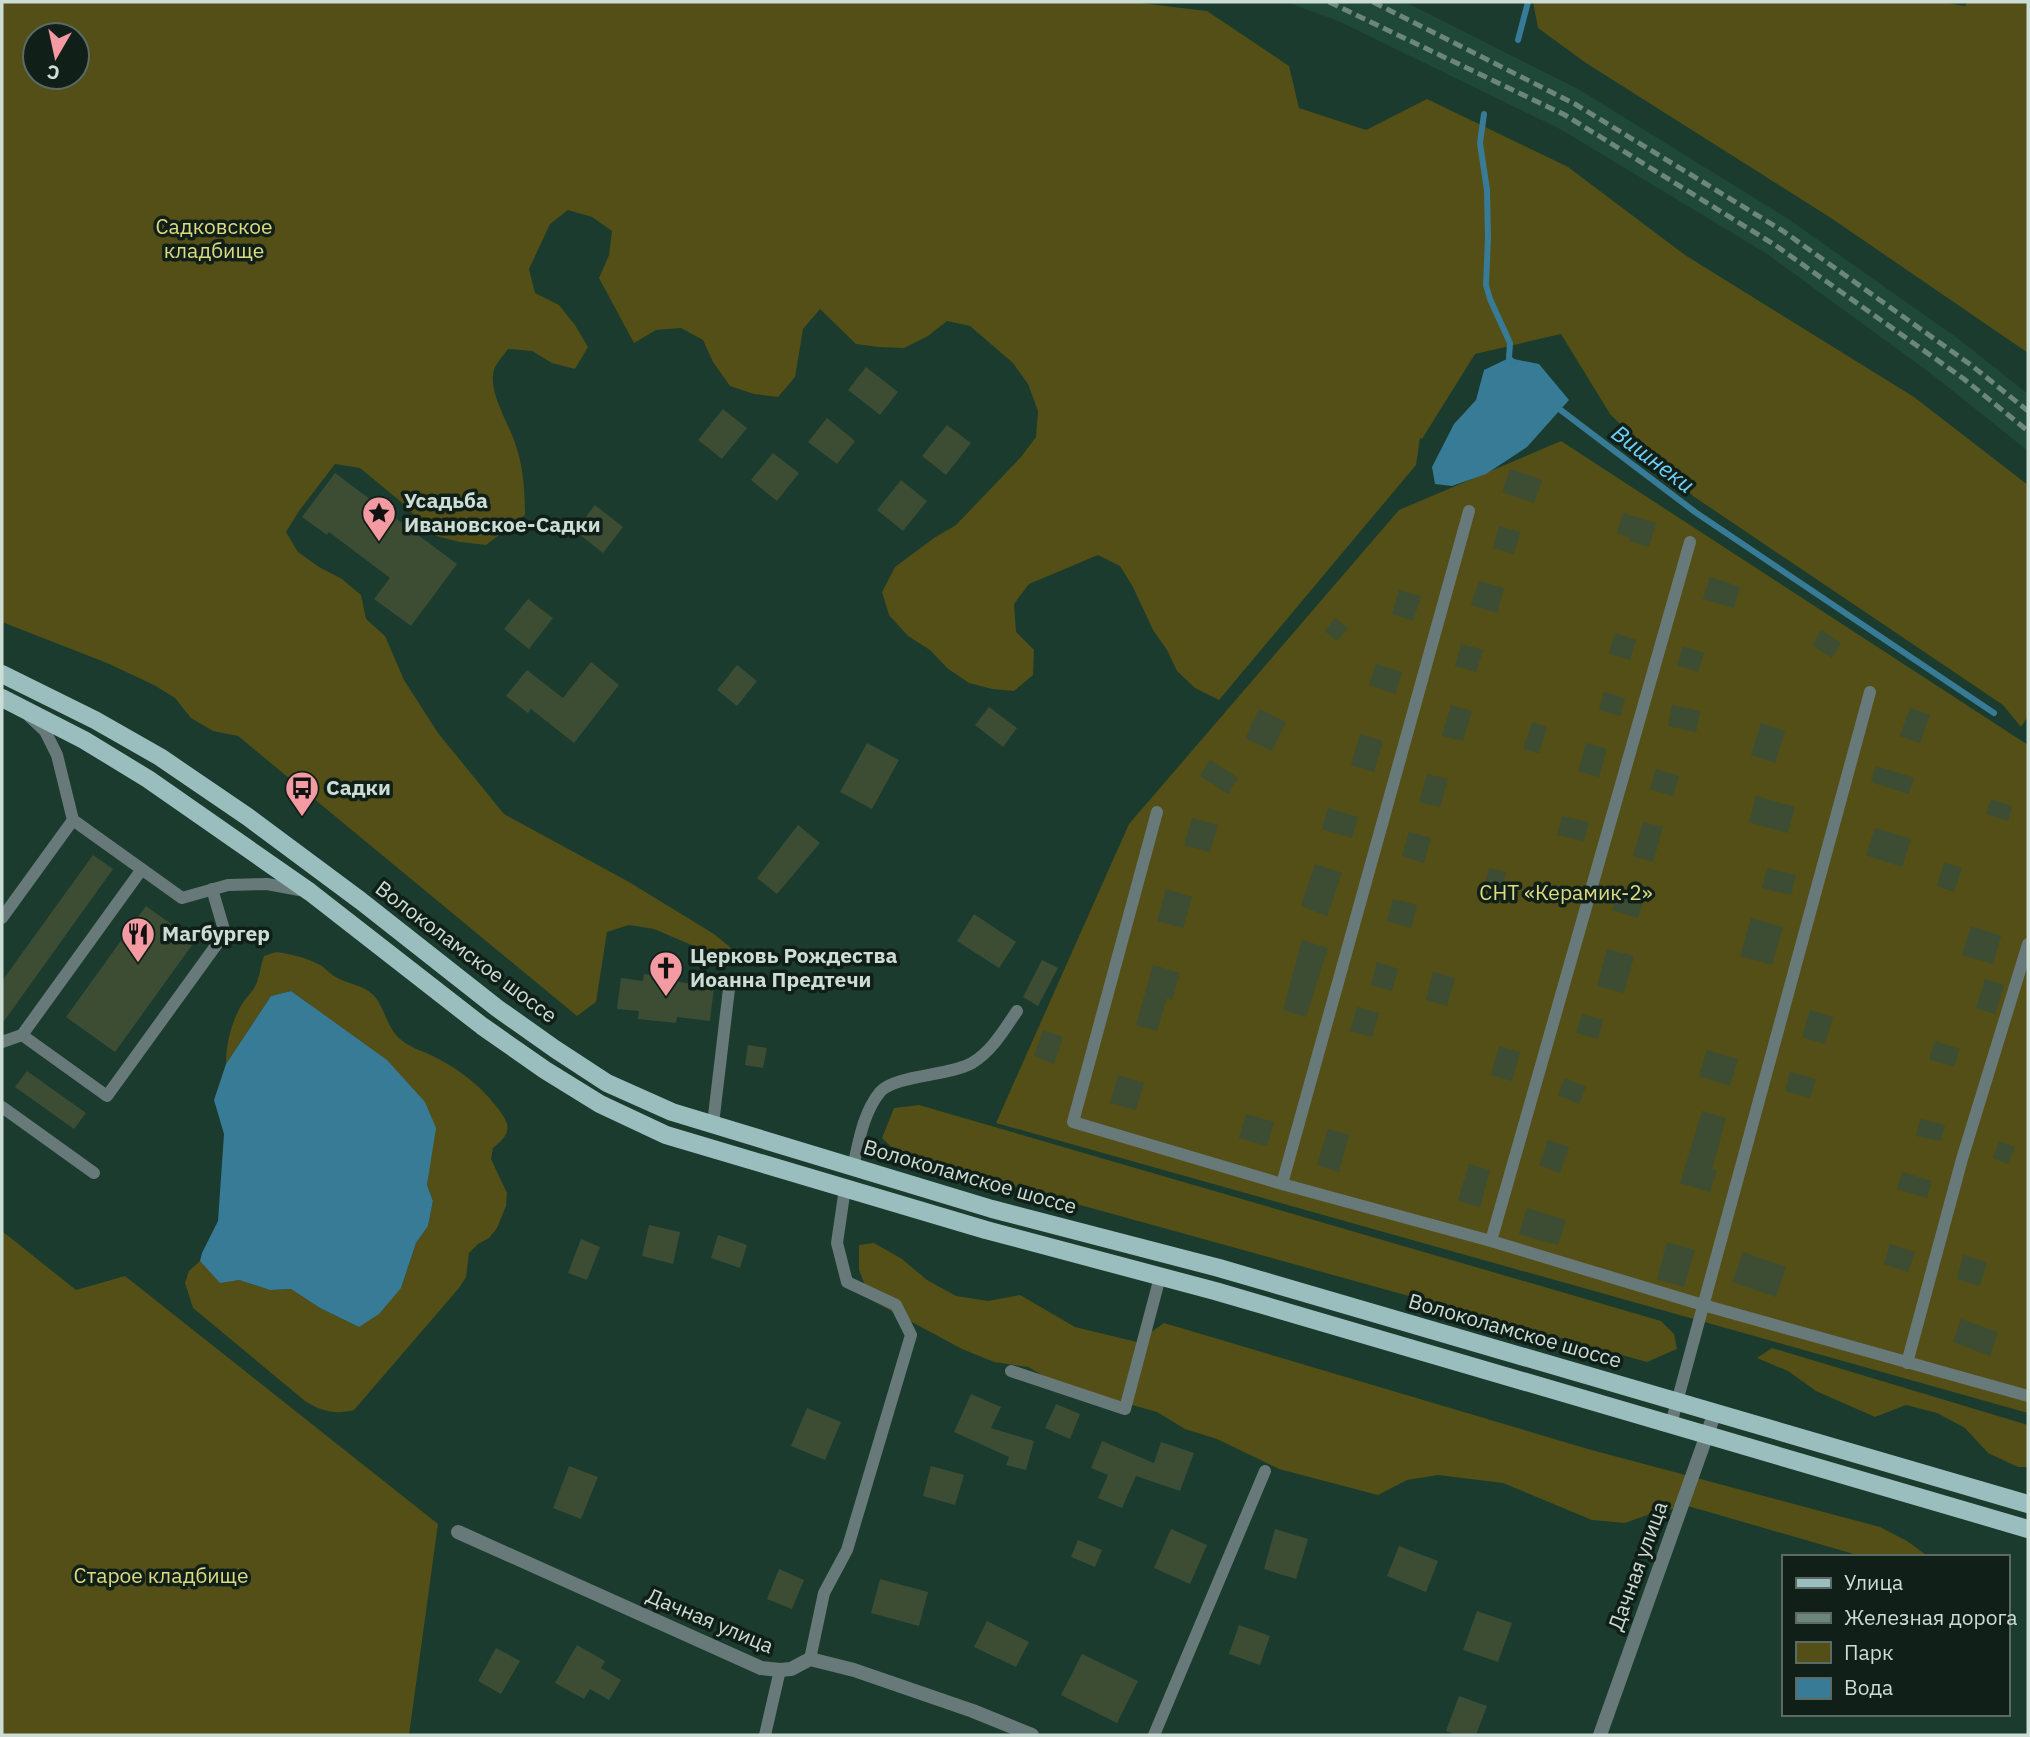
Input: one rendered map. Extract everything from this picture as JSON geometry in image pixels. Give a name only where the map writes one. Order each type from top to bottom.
[{"type":"main road","name":"Волоколамское шоссе","points":[[2,674],[95,720],[160,757],[235,808],[361,901],[555,1049],[607,1083],[671,1112],[992,1209],[1219,1268],[2028,1504]]},
{"type":"main road","points":[[2,698],[84,740],[148,779],[310,892],[482,1026],[545,1070],[600,1104],[666,1135],[986,1230],[1160,1277],[2028,1529]]},
{"type":"street","name":"Дачная улица","points":[[1600,1735],[1715,1412]]},
{"type":"street","name":"Дачная улица","points":[[458,1532],[761,1668],[780,1671],[810,1659]]},
{"type":"street","points":[[810,1659],[866,1674],[973,1711],[1032,1735]]},
{"type":"lane","points":[[1282,1184],[1469,511]]},
{"type":"lane","points":[[1492,1241],[1689,542]]},
{"type":"lane","points":[[1671,1424],[1870,692]]},
{"type":"lane","points":[[20,707],[45,731],[57,755],[73,820],[182,898],[228,885],[267,884],[310,892]]},
{"type":"lane","points":[[1157,812],[1073,1122],[1282,1184],[1492,1241],[1703,1305],[2028,1396]]},
{"type":"lane","points":[[2,918],[73,820]]},
{"type":"lane","points":[[2,1042],[22,1035],[142,869]]},
{"type":"lane","points":[[22,1035],[107,1096],[225,933],[212,889]]},
{"type":"lane","points":[[1907,1363],[1962,1159],[2028,944]]},
{"type":"lane","points":[[713,1124],[729,989]]},
{"type":"lane","points":[[853,1167],[865,1118],[882,1090],[902,1081],[971,1064],[993,1047],[1017,1011]]},
{"type":"lane","points":[[2,1107],[94,1173]]},
{"type":"lane","points":[[810,1659],[824,1593],[847,1550],[911,1335],[896,1305],[847,1282],[837,1243],[845,1188]]},
{"type":"lane","points":[[1011,1371],[1125,1409],[1160,1277]]},
{"type":"lane","points":[[1154,1735],[1265,1472]]},
{"type":"lane","points":[[765,1735],[780,1671]]},
{"type":"shaded area","points":[[1286,2],[1405,2],[1580,90],[1787,218],[1960,340],[2028,394],[2028,451],[1934,376],[1767,254],[1560,129],[1336,20]]},
{"type":"green space","name":"Садковское кладбище","points":[[2,2],[1132,2],[1207,11],[1289,66],[1299,108],[1366,130],[1427,99],[1568,167],[1685,255],[1914,397],[2028,485],[2028,716],[2021,727],[2003,705],[1693,496],[1610,414],[1561,334],[1475,354],[1422,439],[1420,438],[1416,465],[1219,700],[1195,688],[1177,671],[1120,566],[1098,555],[1029,584],[1014,604],[1016,632],[1034,650],[1033,675],[1014,691],[992,689],[969,683],[947,668],[930,650],[908,636],[889,615],[882,592],[895,567],[956,525],[1021,457],[1036,437],[1038,411],[1028,384],[1013,363],[970,326],[947,321],[928,336],[904,348],[878,347],[856,344],[820,309],[803,329],[795,377],[778,397],[754,394],[730,386],[713,362],[703,340],[681,328],[656,330],[634,343],[599,278],[609,255],[612,231],[592,217],[568,210],[550,224],[529,269],[535,293],[559,305],[588,347],[575,369],[552,363],[532,351],[508,349],[496,365],[493,375],[498,404],[520,458],[525,515],[486,545],[436,536],[360,468],[335,464],[286,532],[298,552],[342,579],[361,595],[366,619],[385,636],[404,680],[438,733],[504,814],[629,882],[714,934],[748,962],[722,958],[654,929],[629,925],[607,932],[596,1002],[577,1016],[238,736],[213,731],[191,718],[175,698],[107,663],[2,622]]},
{"type":"green space","points":[[1533,2],[1942,2],[1965,6],[1967,2],[2028,2],[2028,353],[1831,218],[1586,63],[1538,28]]},
{"type":"green space","name":"СНТ «Керамик-2»","points":[[1561,441],[2028,745],[2028,1413],[996,1123],[1129,824],[1399,510]]},
{"type":"green space","points":[[276,952],[311,961],[339,979],[372,993],[392,1030],[400,1039],[467,1077],[495,1105],[508,1127],[504,1137],[493,1148],[491,1159],[507,1193],[506,1206],[497,1228],[489,1238],[469,1253],[466,1277],[459,1288],[354,1410],[328,1411],[305,1401],[193,1308],[185,1283],[189,1271],[200,1261],[220,1282],[239,1280],[270,1290],[291,1289],[320,1308],[359,1327],[401,1288],[416,1243],[428,1226],[433,1201],[427,1185],[430,1160],[308,1003],[291,991],[271,996],[226,1064],[227,1048],[236,1015],[256,985],[264,956]]},
{"type":"green space","points":[[919,1105],[1661,1321],[1674,1334],[1677,1349],[1647,1362],[900,1155],[882,1138],[894,1108]]},
{"type":"green space","name":"Старое кладбище","points":[[2,1231],[76,1290],[125,1276],[438,1524],[409,1735],[2,1735]]},
{"type":"green space","points":[[874,1243],[902,1259],[927,1280],[956,1296],[988,1301],[1020,1295],[1075,1327],[1137,1342],[1164,1323],[1588,1449],[1880,1527],[1926,1555],[1857,1555],[1688,1506],[1656,1512],[1625,1523],[1592,1520],[1503,1483],[1438,1475],[1407,1480],[1378,1495],[1279,1469],[1217,1439],[1185,1429],[1157,1412],[1058,1384],[1028,1367],[994,1362],[962,1349],[871,1300],[859,1270],[859,1245]]},
{"type":"green space","points":[[1772,1348],[2028,1425],[2028,1467],[2018,1467],[1988,1453],[1965,1428],[1937,1413],[1906,1405],[1875,1417],[1816,1391],[1788,1371],[1757,1358]]},
{"type":"water","points":[[1509,358],[1539,364],[1569,400],[1527,447],[1486,474],[1452,486],[1435,484],[1432,467],[1454,424],[1476,400],[1484,370]]},
{"type":"water","points":[[291,991],[387,1060],[425,1102],[436,1128],[427,1185],[433,1201],[428,1226],[416,1243],[401,1288],[379,1314],[359,1327],[320,1308],[291,1289],[270,1290],[239,1280],[220,1283],[200,1261],[218,1221],[224,1134],[214,1100],[226,1064],[271,996]]},
{"type":"building","points":[[866,367],[898,392],[880,415],[848,390]]},
{"type":"building","points":[[723,409],[747,428],[722,459],[698,440]]},
{"type":"building","points":[[827,418],[855,441],[837,464],[808,442]]},
{"type":"building","points":[[947,425],[971,443],[946,475],[922,456]]},
{"type":"building","points":[[773,453],[799,473],[777,501],[751,480]]},
{"type":"building","points":[[1510,469],[1542,480],[1534,503],[1502,492]]},
{"type":"building","points":[[335,473],[457,564],[411,626],[374,599],[390,578],[329,532],[327,535],[302,517]]},
{"type":"building","points":[[901,480],[927,501],[903,531],[877,510]]},
{"type":"building","points":[[595,505],[623,527],[603,553],[575,531]]},
{"type":"building","points":[[1623,513],[1656,523],[1649,547],[1629,541],[1630,537],[1617,533]]},
{"type":"building","points":[[1499,526],[1520,532],[1514,554],[1493,548]]},
{"type":"building","points":[[1710,577],[1740,587],[1734,608],[1703,599]]},
{"type":"building","points":[[1479,581],[1504,588],[1497,613],[1471,605]]},
{"type":"building","points":[[1399,590],[1421,596],[1413,621],[1392,614]]},
{"type":"building","points":[[528,599],[553,618],[529,649],[504,629]]},
{"type":"building","points":[[1335,618],[1348,628],[1337,641],[1325,631]]},
{"type":"building","points":[[1821,630],[1841,643],[1832,658],[1812,645]]},
{"type":"building","points":[[1615,633],[1636,640],[1630,660],[1609,654]]},
{"type":"building","points":[[1461,644],[1483,650],[1476,672],[1455,666]]},
{"type":"building","points":[[1683,646],[1704,653],[1698,672],[1677,665]]},
{"type":"building","points":[[591,662],[619,685],[574,743],[531,709],[528,713],[506,696],[527,670],[563,698]]},
{"type":"building","points":[[1376,664],[1402,672],[1395,694],[1369,685]]},
{"type":"building","points":[[737,665],[757,681],[737,706],[717,690]]},
{"type":"building","points":[[1604,692],[1625,698],[1620,716],[1599,710]]},
{"type":"building","points":[[1451,705],[1472,711],[1463,741],[1442,736]]},
{"type":"building","points":[[1672,705],[1700,711],[1696,732],[1668,726]]},
{"type":"building","points":[[989,707],[1017,728],[1003,747],[975,725]]},
{"type":"building","points":[[1910,708],[1930,715],[1920,743],[1900,736]]},
{"type":"building","points":[[1259,709],[1286,722],[1272,751],[1245,738]]},
{"type":"building","points":[[1532,722],[1547,727],[1539,753],[1523,749]]},
{"type":"building","points":[[1761,723],[1785,731],[1775,763],[1751,755]]},
{"type":"building","points":[[1360,734],[1383,741],[1374,772],[1351,765]]},
{"type":"building","points":[[867,743],[899,760],[872,809],[840,792]]},
{"type":"building","points":[[1586,743],[1607,749],[1599,777],[1578,771]]},
{"type":"building","points":[[1210,760],[1238,778],[1228,794],[1200,776]]},
{"type":"building","points":[[1876,766],[1914,778],[1909,794],[1871,782]]},
{"type":"building","points":[[1656,769],[1679,776],[1673,796],[1650,789]]},
{"type":"building","points":[[1427,774],[1448,779],[1440,807],[1419,802]]},
{"type":"building","points":[[1756,796],[1795,807],[1788,833],[1749,822]]},
{"type":"building","points":[[1991,799],[2012,806],[2008,821],[1986,814]]},
{"type":"building","points":[[1328,808],[1358,817],[1352,838],[1322,829]]},
{"type":"building","points":[[1562,816],[1589,822],[1584,841],[1557,835]]},
{"type":"building","points":[[1192,818],[1218,825],[1210,852],[1184,845]]},
{"type":"building","points":[[1643,822],[1663,827],[1653,862],[1633,856]]},
{"type":"building","points":[[798,825],[820,843],[777,894],[757,878]]},
{"type":"building","points":[[1875,828],[1911,839],[1902,867],[1866,855]]},
{"type":"building","points":[[1409,832],[1431,838],[1424,863],[1402,856]]},
{"type":"building","points":[[93,855],[113,869],[2,1024],[2,981]]},
{"type":"building","points":[[1944,862],[1962,868],[1954,892],[1937,886]]},
{"type":"building","points":[[1315,864],[1342,873],[1327,916],[1301,906]]},
{"type":"building","points":[[1489,868],[1506,872],[1501,893],[1484,889]]},
{"type":"building","points":[[1767,868],[1796,875],[1791,895],[1762,888]]},
{"type":"building","points":[[1619,888],[1645,895],[1638,918],[1612,910]]},
{"type":"building","points":[[1166,889],[1192,897],[1183,928],[1157,921]]},
{"type":"building","points":[[1393,899],[1417,905],[1411,928],[1387,921]]},
{"type":"building","points":[[146,906],[195,941],[115,1052],[66,1017]]},
{"type":"building","points":[[974,914],[1016,942],[999,968],[957,941]]},
{"type":"building","points":[[1751,918],[1783,927],[1772,965],[1740,956]]},
{"type":"building","points":[[1971,926],[2001,936],[1993,964],[1962,955]]},
{"type":"building","points":[[1302,940],[1328,948],[1306,1017],[1283,1010]]},
{"type":"building","points":[[1607,949],[1634,956],[1624,993],[1597,986]]},
{"type":"building","points":[[1042,960],[1058,968],[1038,1006],[1023,997]]},
{"type":"building","points":[[1377,962],[1398,969],[1392,991],[1371,985]]},
{"type":"building","points":[[1153,965],[1180,973],[1172,1000],[1167,998],[1157,1031],[1136,1025]]},
{"type":"building","points":[[1433,972],[1455,978],[1447,1006],[1426,1000]]},
{"type":"building","name":"Церковь Рождества Иоанна Предтечи","points":[[644,974],[680,978],[679,982],[714,987],[710,1021],[677,1017],[676,1023],[638,1019],[639,1011],[617,1009],[621,978],[643,981]]},
{"type":"building","points":[[1985,979],[2004,985],[1995,1014],[1976,1008]]},
{"type":"building","points":[[1357,1007],[1379,1013],[1372,1037],[1350,1031]]},
{"type":"building","points":[[1810,1010],[1833,1017],[1825,1044],[1802,1037]]},
{"type":"building","points":[[1582,1014],[1603,1020],[1598,1039],[1576,1033]]},
{"type":"building","points":[[1043,1030],[1063,1037],[1054,1064],[1034,1056]]},
{"type":"building","points":[[1935,1041],[1960,1049],[1954,1067],[1929,1059]]},
{"type":"building","points":[[748,1045],[767,1048],[763,1068],[745,1065]]},
{"type":"building","points":[[1499,1046],[1520,1052],[1512,1081],[1491,1075]]},
{"type":"building","points":[[1707,1050],[1738,1059],[1730,1086],[1699,1076]]},
{"type":"building","points":[[27,1071],[86,1113],[74,1129],[15,1087]]},
{"type":"building","points":[[1790,1072],[1816,1079],[1810,1098],[1785,1091]]},
{"type":"building","points":[[1118,1075],[1144,1083],[1136,1110],[1110,1103]]},
{"type":"building","points":[[1565,1078],[1586,1087],[1579,1104],[1558,1095]]},
{"type":"building","points":[[1702,1111],[1726,1118],[1712,1169],[1717,1170],[1710,1192],[1680,1183]]},
{"type":"building","points":[[1246,1114],[1274,1122],[1267,1146],[1239,1138]]},
{"type":"building","points":[[1920,1119],[1945,1125],[1941,1141],[1916,1136]]},
{"type":"building","points":[[1328,1129],[1349,1135],[1339,1172],[1317,1165]]},
{"type":"building","points":[[1548,1140],[1569,1147],[1560,1173],[1539,1165]]},
{"type":"building","points":[[1999,1141],[2015,1147],[2008,1164],[1993,1158]]},
{"type":"building","points":[[1469,1164],[1490,1170],[1480,1207],[1458,1201]]},
{"type":"building","points":[[1902,1172],[1932,1181],[1927,1198],[1897,1189]]},
{"type":"building","points":[[1527,1208],[1566,1220],[1558,1245],[1519,1234]]},
{"type":"building","points":[[649,1225],[680,1232],[673,1264],[642,1256]]},
{"type":"building","points":[[718,1235],[747,1245],[740,1268],[711,1258]]},
{"type":"building","points":[[581,1239],[600,1247],[587,1280],[568,1273]]},
{"type":"building","points":[[1667,1242],[1695,1250],[1684,1287],[1657,1279]]},
{"type":"building","points":[[1890,1244],[1915,1252],[1908,1272],[1884,1264]]},
{"type":"building","points":[[1743,1252],[1786,1267],[1776,1297],[1732,1282]]},
{"type":"building","points":[[1963,1255],[1987,1262],[1980,1286],[1957,1279]]},
{"type":"building","points":[[1961,1319],[1998,1332],[1990,1356],[1953,1342]]},
{"type":"building","points":[[971,1394],[1001,1407],[991,1428],[1034,1441],[1026,1470],[1006,1465],[1009,1457],[954,1432]]},
{"type":"building","points":[[1056,1404],[1080,1414],[1070,1439],[1045,1428]]},
{"type":"building","points":[[807,1408],[841,1422],[825,1460],[791,1446]]},
{"type":"building","points":[[1102,1441],[1154,1463],[1161,1442],[1194,1453],[1180,1491],[1136,1476],[1122,1508],[1098,1498],[1108,1475],[1091,1468]]},
{"type":"building","points":[[569,1466],[598,1477],[581,1519],[553,1508]]},
{"type":"building","points":[[931,1466],[964,1475],[955,1505],[923,1496]]},
{"type":"building","points":[[1171,1529],[1207,1545],[1190,1584],[1154,1568]]},
{"type":"building","points":[[1275,1529],[1308,1539],[1296,1579],[1264,1569]]},
{"type":"building","points":[[1078,1540],[1102,1550],[1095,1567],[1071,1557]]},
{"type":"building","points":[[1399,1546],[1438,1561],[1426,1592],[1387,1576]]},
{"type":"building","points":[[779,1569],[804,1580],[792,1609],[767,1599]]},
{"type":"building","points":[[880,1579],[928,1592],[919,1626],[871,1613]]},
{"type":"building","points":[[1477,1611],[1512,1623],[1498,1662],[1463,1650]]},
{"type":"building","points":[[987,1621],[1029,1642],[1016,1667],[974,1647]]},
{"type":"building","points":[[1239,1625],[1270,1636],[1260,1665],[1229,1654]]},
{"type":"building","points":[[577,1645],[605,1661],[601,1668],[621,1680],[609,1700],[590,1689],[584,1699],[555,1683]]},
{"type":"building","points":[[496,1648],[520,1661],[501,1694],[478,1681]]},
{"type":"building","points":[[1082,1654],[1138,1681],[1117,1723],[1061,1695]]},
{"type":"building","points":[[1459,1696],[1487,1706],[1476,1735],[1457,1735],[1446,1731]]},
{"type":"waterway","name":"Вишнеки","points":[[1518,40],[1528,2]]},
{"type":"waterway","name":"Вишнеки","points":[[1484,114],[1480,143],[1487,190],[1486,285],[1510,343],[1509,358],[1513,362]]},
{"type":"waterway","name":"Вишнеки","points":[[1554,405],[1695,512],[1994,713]]},
{"type":"railway","points":[[1329,2],[1565,115],[1775,245],[1964,379],[2028,431]]},
{"type":"railway","points":[[1373,2],[1575,104],[1783,231],[1971,365],[2028,411]]},
{"type":"place","name":"Усадьба Ивановское-Садки","points":[[379,543]]},
{"type":"place","name":"Садки","points":[[302,818]]},
{"type":"place","name":"Магбургер","points":[[138,964]]},
{"type":"place","name":"Церковь Рождества Иоанна Предтечи","points":[[666,998]]}]
